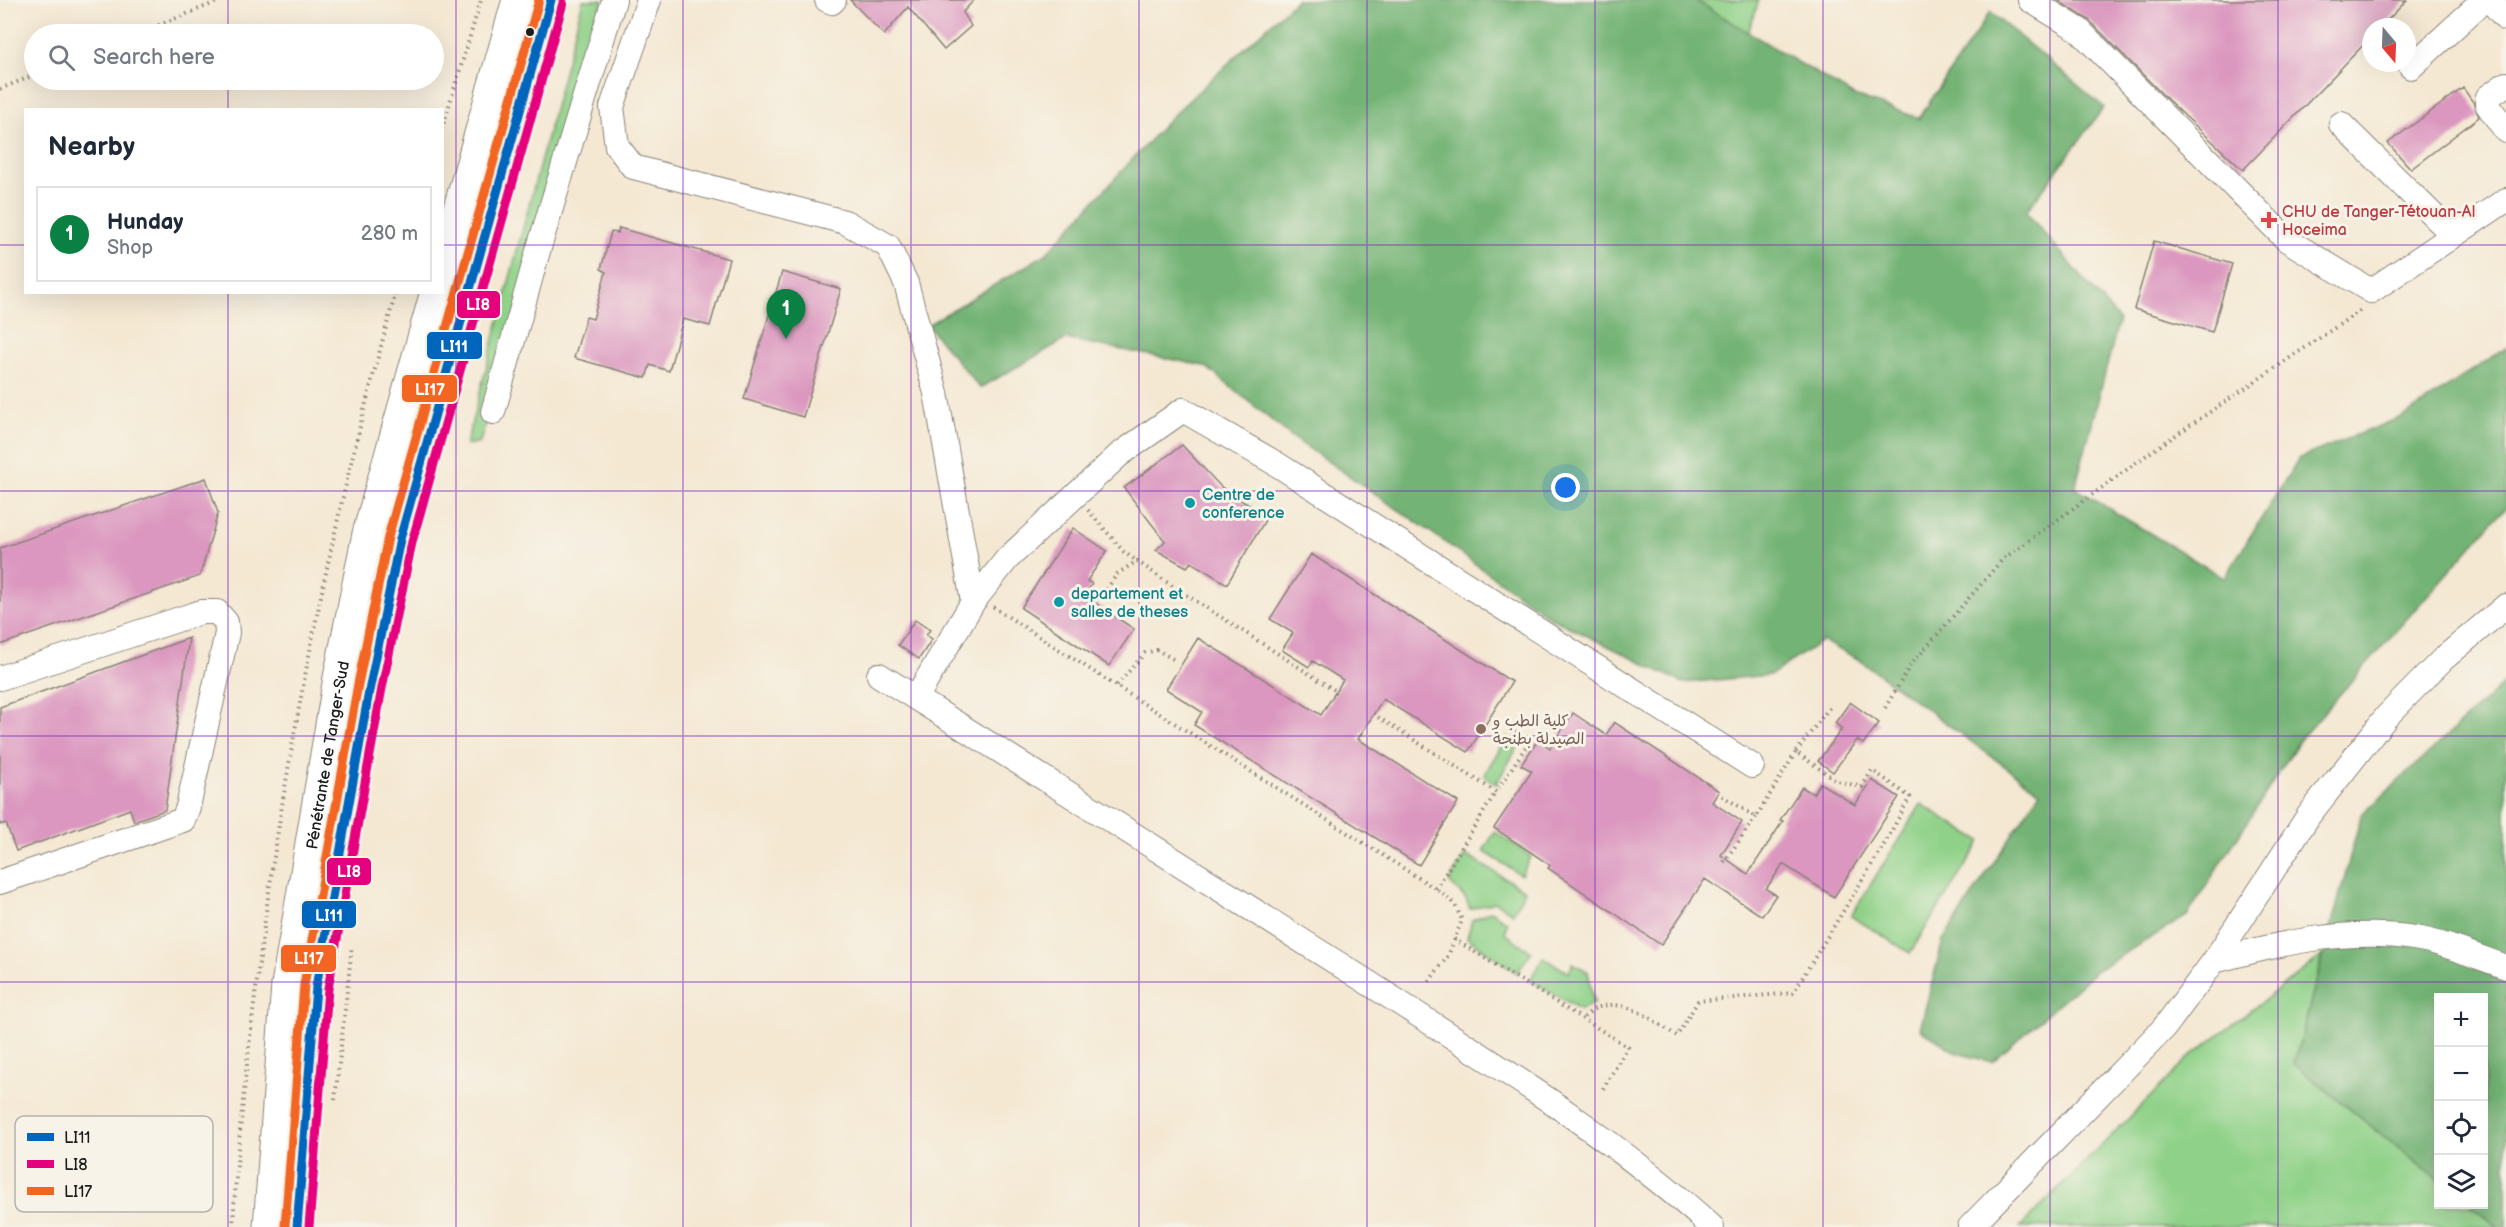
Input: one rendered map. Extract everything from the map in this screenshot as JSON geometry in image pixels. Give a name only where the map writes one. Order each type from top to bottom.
[{"type":"highway","points":[[444,265],[519,0]]},
{"type":"highway","name":"Pénétrante de Tanger-Sud","points":[[297,1227],[316,987],[370,686],[398,550],[551,0]]},
{"type":"highway","name":"Pénétrante de Tanger-Sud","points":[[270,1227],[288,985],[340,678],[369,534],[436,294]]},
{"type":"street","points":[[493,412],[538,250],[614,0]]},
{"type":"street","points":[[650,0],[612,107],[617,146],[633,167],[846,222],[888,246],[906,283],[936,393],[983,604]]},
{"type":"street","points":[[827,0],[832,2],[834,0]]},
{"type":"street","points":[[2030,0],[2079,30],[2288,240],[2371,291],[2506,200]]},
{"type":"street","points":[[2416,62],[2484,0]]},
{"type":"street","points":[[2490,0],[2506,19]]},
{"type":"street","points":[[2506,84],[2488,97],[2487,104],[2506,131]]},
{"type":"street","points":[[2341,124],[2453,235]]},
{"type":"street","points":[[916,698],[983,604],[1007,560],[1119,455],[1183,410],[1285,470],[1752,766]]},
{"type":"street","points":[[1970,1227],[2164,1028],[2214,961],[2309,815],[2387,716],[2443,659],[2506,606]]},
{"type":"street","points":[[0,678],[201,612],[217,612],[226,622],[227,633],[188,807],[183,820],[0,882]]},
{"type":"street","points":[[879,675],[1080,799],[1477,1053],[1616,1148],[1673,1192],[1712,1227]]},
{"type":"street","points":[[2214,961],[2266,947],[2324,936],[2372,934],[2416,938],[2506,967]]},
{"type":"path","points":[[161,24],[222,0]]},
{"type":"path","points":[[444,122],[481,0]]},
{"type":"path","points":[[0,89],[24,79]]},
{"type":"path","points":[[1885,708],[1910,666],[2002,561],[2155,449],[2364,308],[2371,291]]},
{"type":"path","points":[[1076,495],[1124,552],[1171,585],[1336,691]]},
{"type":"path","points":[[1100,599],[1117,574],[1137,561]]},
{"type":"path","points":[[983,604],[1436,889],[1454,903],[1462,920],[1448,956],[1427,984]]},
{"type":"path","points":[[1116,686],[1145,653],[1157,650],[1173,659]]},
{"type":"path","points":[[1724,862],[1756,818],[1796,752],[1832,704]]},
{"type":"path","points":[[1373,714],[1496,792]]},
{"type":"path","points":[[1436,889],[1496,792],[1531,744],[1509,729]]},
{"type":"path","points":[[1584,1017],[1598,1007],[1620,1005],[1641,1013],[1677,1036],[1698,1001],[1793,993],[1886,843],[1910,797],[1872,770],[1862,787],[1837,780],[1796,752]]},
{"type":"path","points":[[1721,795],[1756,818]]},
{"type":"path","points":[[335,1101],[353,934]]},
{"type":"path","points":[[1454,939],[1584,1017],[1628,1047],[1601,1092]]},
{"type":"green space","points":[[583,0],[603,0],[480,442],[466,445]]},
{"type":"green space","points":[[1296,0],[1695,0],[1854,96],[1919,118],[1990,12],[2104,107],[2026,212],[2119,320],[2075,488],[2224,578],[2299,458],[2404,416],[2506,348],[2506,507],[2301,738],[2187,916],[2097,970],[1992,1062],[1957,1053],[1920,1029],[1943,940],[2040,792],[1858,659],[1822,641],[1771,675],[1683,683],[1551,618],[1292,437],[1205,366],[1066,339],[980,388],[927,325],[1046,254],[1171,117]]},
{"type":"green space","points":[[1695,0],[1759,0],[1748,33]]},
{"type":"green space","points":[[2506,681],[2506,1227],[2498,1227],[2474,1209],[2488,1209],[2488,993],[2434,993],[2434,1177],[2294,1064],[2361,816]]},
{"type":"green space","points":[[1507,737],[1519,745],[1496,784],[1484,775]]},
{"type":"green space","points":[[1921,804],[1981,841],[1910,953],[1851,916]]},
{"type":"green space","points":[[1495,832],[1531,856],[1521,875],[1483,851]]},
{"type":"green space","points":[[1465,855],[1525,890],[1513,913],[1495,902],[1470,909],[1466,899],[1449,882]]},
{"type":"green space","points":[[1491,911],[1507,922],[1505,933],[1531,952],[1517,973],[1467,938],[1472,920]]},
{"type":"green space","points":[[2323,955],[2294,1064],[2434,1177],[2434,1209],[2474,1209],[2498,1227],[2020,1227],[2191,1056]]},
{"type":"green space","points":[[1543,957],[1569,973],[1573,963],[1588,972],[1594,1003],[1581,1010],[1530,980]]},
{"type":"building","points":[[850,0],[974,0],[963,12],[971,26],[944,50],[908,7],[884,35]]},
{"type":"building","points":[[2057,0],[2407,0],[2390,18],[2362,18],[2362,46],[2243,170],[2168,100],[2089,20]]},
{"type":"building","points":[[2463,88],[2473,102],[2479,117],[2411,169],[2388,143]]},
{"type":"building","points":[[619,228],[729,259],[710,326],[683,319],[669,371],[650,365],[646,378],[574,358],[586,317],[593,319],[606,272],[601,269],[611,232],[618,233]]},
{"type":"building","points":[[2154,241],[2232,264],[2212,332],[2134,309]]},
{"type":"building","points":[[782,272],[841,289],[803,417],[744,399]]},
{"type":"building","name":"Centre de conference","points":[[1182,445],[1221,487],[1267,517],[1227,584],[1191,562],[1187,567],[1156,550],[1165,541],[1124,488]]},
{"type":"building","points":[[206,478],[218,513],[200,576],[0,645],[0,548]]},
{"type":"building","name":"departement et salles de theses","points":[[1073,528],[1107,551],[1087,581],[1092,584],[1084,596],[1134,629],[1109,666],[1021,608]]},
{"type":"building","points":[[1311,554],[1512,682],[1468,752],[1383,699],[1358,739],[1458,802],[1419,865],[1194,725],[1202,712],[1166,689],[1198,638],[1321,715],[1343,680],[1313,661],[1309,667],[1282,650],[1293,633],[1270,619]]},
{"type":"building","points":[[915,620],[930,630],[926,635],[932,639],[919,659],[898,645]]},
{"type":"building","points":[[189,638],[165,810],[134,821],[130,809],[16,851],[6,823],[0,825],[0,707]]},
{"type":"building","points":[[1850,702],[1879,723],[1863,744],[1857,740],[1833,772],[1818,761],[1842,729],[1835,723]]},
{"type":"building","points":[[1573,713],[1606,735],[1614,722],[1719,791],[1712,802],[1742,822],[1721,855],[1748,874],[1802,787],[1813,794],[1820,783],[1855,805],[1872,780],[1899,797],[1834,897],[1783,864],[1766,889],[1776,895],[1762,916],[1705,879],[1661,945],[1548,868],[1550,865],[1494,828],[1532,771],[1521,765],[1538,740],[1550,748]]},
{"type":"transit line","name":"LI17","points":[[285,1226],[304,985],[358,684],[388,537],[539,0]]},
{"type":"transit line","name":"LI11","points":[[297,1227],[316,987],[370,686],[400,539],[551,0]]},
{"type":"transit line","name":"LI8","points":[[309,1227],[328,989],[382,688],[412,542],[563,3]]},
{"type":"place","name":"CHU de Tanger-Tétouan-Al Hoceima","points":[[2269,220]]},
{"type":"place","name":"Hunday","points":[[786,339]]},
{"type":"place","name":"Centre de conference","points":[[1190,503]]},
{"type":"place","name":"departement et salles de theses","points":[[1059,602]]},
{"type":"place","name":"كلية الطب و الصيدلة بطنجة","points":[[1481,729]]}]
